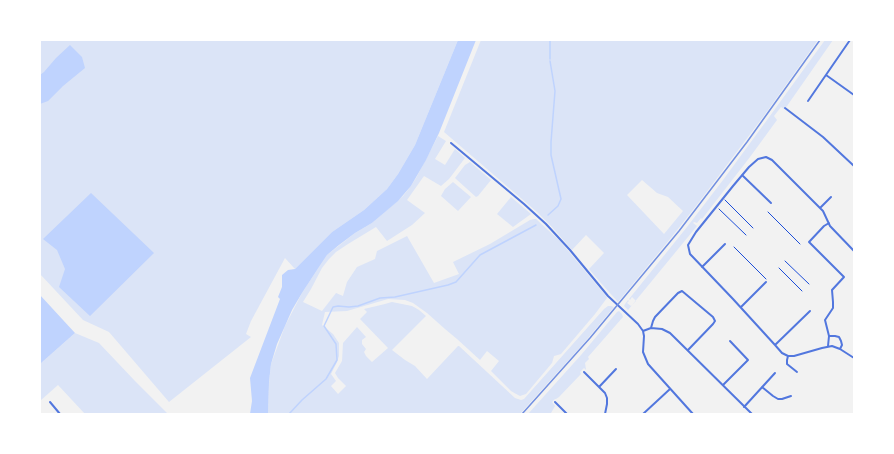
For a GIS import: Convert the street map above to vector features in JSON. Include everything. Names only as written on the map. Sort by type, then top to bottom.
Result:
[{"type":"street","points":[[808,102],[850,40]]},
{"type":"street","points":[[826,75],[854,95]]},
{"type":"street","points":[[785,108],[823,137],[854,166]]},
{"type":"street","points":[[451,143],[546,224],[570,250],[608,296],[638,324],[644,336],[644,356],[650,367],[693,414]]},
{"type":"street","points":[[854,251],[830,226],[826,215],[820,208],[772,160],[768,158],[758,159],[749,167],[696,232],[688,245],[690,254],[730,295],[782,353],[788,356],[794,356],[832,346],[854,358]]},
{"type":"street","points":[[742,175],[771,203]]},
{"type":"street","points":[[820,208],[831,197]]},
{"type":"street","points":[[828,347],[829,336],[825,320],[833,308],[832,290],[844,277],[809,242],[829,222]]},
{"type":"street","points":[[702,267],[725,244]]},
{"type":"street","points":[[740,307],[766,281]]},
{"type":"street","points":[[651,328],[655,317],[678,293],[682,291],[715,320],[688,350]]},
{"type":"street","points":[[775,345],[810,311]]},
{"type":"street","points":[[643,332],[651,328],[658,328],[667,331],[674,336],[752,414]]},
{"type":"street","points":[[829,336],[835,336],[840,339],[842,343],[840,349]]},
{"type":"street","points":[[723,385],[748,360],[730,341]]},
{"type":"street","points":[[788,356],[787,364],[797,372]]},
{"type":"street","points":[[599,386],[616,369]]},
{"type":"street","points":[[584,372],[605,393],[607,398],[605,414]]},
{"type":"street","points":[[744,407],[774,373]]},
{"type":"street","points":[[762,387],[778,399],[791,396]]},
{"type":"street","points":[[643,414],[670,389]]},
{"type":"street","points":[[50,402],[60,414]]},
{"type":"street","points":[[555,402],[567,414]]},
{"type":"path","points":[[723,199],[753,228]]},
{"type":"path","points":[[717,206],[746,235]]},
{"type":"path","points":[[768,212],[800,244]]},
{"type":"path","points":[[734,247],[766,281]]},
{"type":"path","points":[[785,261],[809,284]]},
{"type":"path","points":[[779,268],[802,291]]},
{"type":"shaded area","points":[[40,40],[458,40],[415,145],[398,174],[387,189],[364,210],[332,232],[295,269],[285,258],[251,321],[246,334],[251,337],[169,402],[109,332],[83,320],[40,274]]},
{"type":"shaded area","points":[[481,40],[818,40],[763,117],[696,206],[618,302],[589,269],[604,253],[586,235],[572,250],[537,212],[444,132]],"holes":[[[642,180],[657,193],[668,197],[683,211],[664,234],[627,195]]]},
{"type":"shaded area","points":[[825,40],[833,40],[787,106],[784,109],[781,107],[774,116],[777,120],[750,157],[702,219],[701,218],[697,223],[693,223],[697,226],[636,301],[632,297],[630,300],[629,299],[723,180]]},
{"type":"shaded area","points":[[438,136],[446,141],[435,159],[445,165],[455,149],[465,158],[449,179],[441,186],[424,176],[407,200],[425,213],[412,225],[387,241],[376,227],[336,252],[322,268],[303,302],[322,311],[336,293],[343,296],[347,282],[357,267],[375,259],[377,251],[407,236],[434,283],[459,274],[453,262],[490,244],[534,219],[536,219],[560,241],[607,298],[561,354],[554,356],[552,363],[526,394],[520,396],[511,391],[491,371],[499,361],[487,351],[480,360],[427,313],[413,303],[405,300],[388,299],[347,311],[325,312],[322,325],[333,334],[339,343],[339,356],[331,374],[336,381],[331,386],[338,394],[346,386],[335,373],[342,361],[343,343],[357,327],[366,337],[362,340],[362,344],[366,349],[364,352],[366,356],[372,362],[388,348],[360,319],[367,312],[364,309],[392,302],[412,306],[426,316],[392,350],[415,366],[427,379],[459,346],[515,398],[521,400],[524,399],[604,309],[608,306],[614,307],[584,343],[520,414],[268,414],[271,364],[285,326],[302,293],[327,255],[355,233],[372,223],[403,196],[416,178]]},
{"type":"shaded area","points":[[470,162],[491,180],[476,197],[455,178],[465,165]]},
{"type":"shaded area","points":[[453,182],[471,197],[458,211],[441,196],[445,189]]},
{"type":"shaded area","points":[[511,197],[531,214],[513,227],[497,214]]},
{"type":"shaded area","points":[[628,300],[629,301],[627,303],[631,306],[633,304],[628,310],[624,306]]},
{"type":"shaded area","points":[[619,311],[623,317],[588,357],[589,359],[585,363],[586,370],[584,368],[580,372],[581,374],[559,397],[552,402],[555,406],[551,413],[528,414],[617,312]]},
{"type":"shaded area","points":[[75,333],[99,343],[168,414],[85,414],[58,385],[40,401],[40,364]]},
{"type":"water","points":[[458,40],[476,40],[439,133],[426,160],[411,186],[398,201],[372,223],[355,233],[327,255],[292,310],[277,344],[271,364],[268,414],[250,414],[252,401],[250,378],[280,299],[278,297],[282,287],[282,275],[288,270],[295,269],[332,232],[364,210],[387,189],[398,174],[415,145]]},
{"type":"water","points":[[70,45],[82,57],[85,68],[63,86],[48,101],[40,104],[40,75]]},
{"type":"water","points":[[91,193],[154,253],[90,316],[59,287],[65,269],[57,250],[43,239]]},
{"type":"water","points":[[40,295],[75,333],[40,364]]},
{"type":"waterway","points":[[550,40],[550,59]]},
{"type":"waterway","points":[[548,215],[558,206],[561,199],[551,155],[555,91],[550,61]]},
{"type":"waterway","points":[[289,414],[302,400],[326,379],[337,360],[336,344],[324,326],[333,307],[358,306],[380,298],[395,297],[456,282],[480,255],[536,225]]},
{"type":"railway","points":[[522,414],[590,338],[679,231],[747,142],[820,40]]}]
